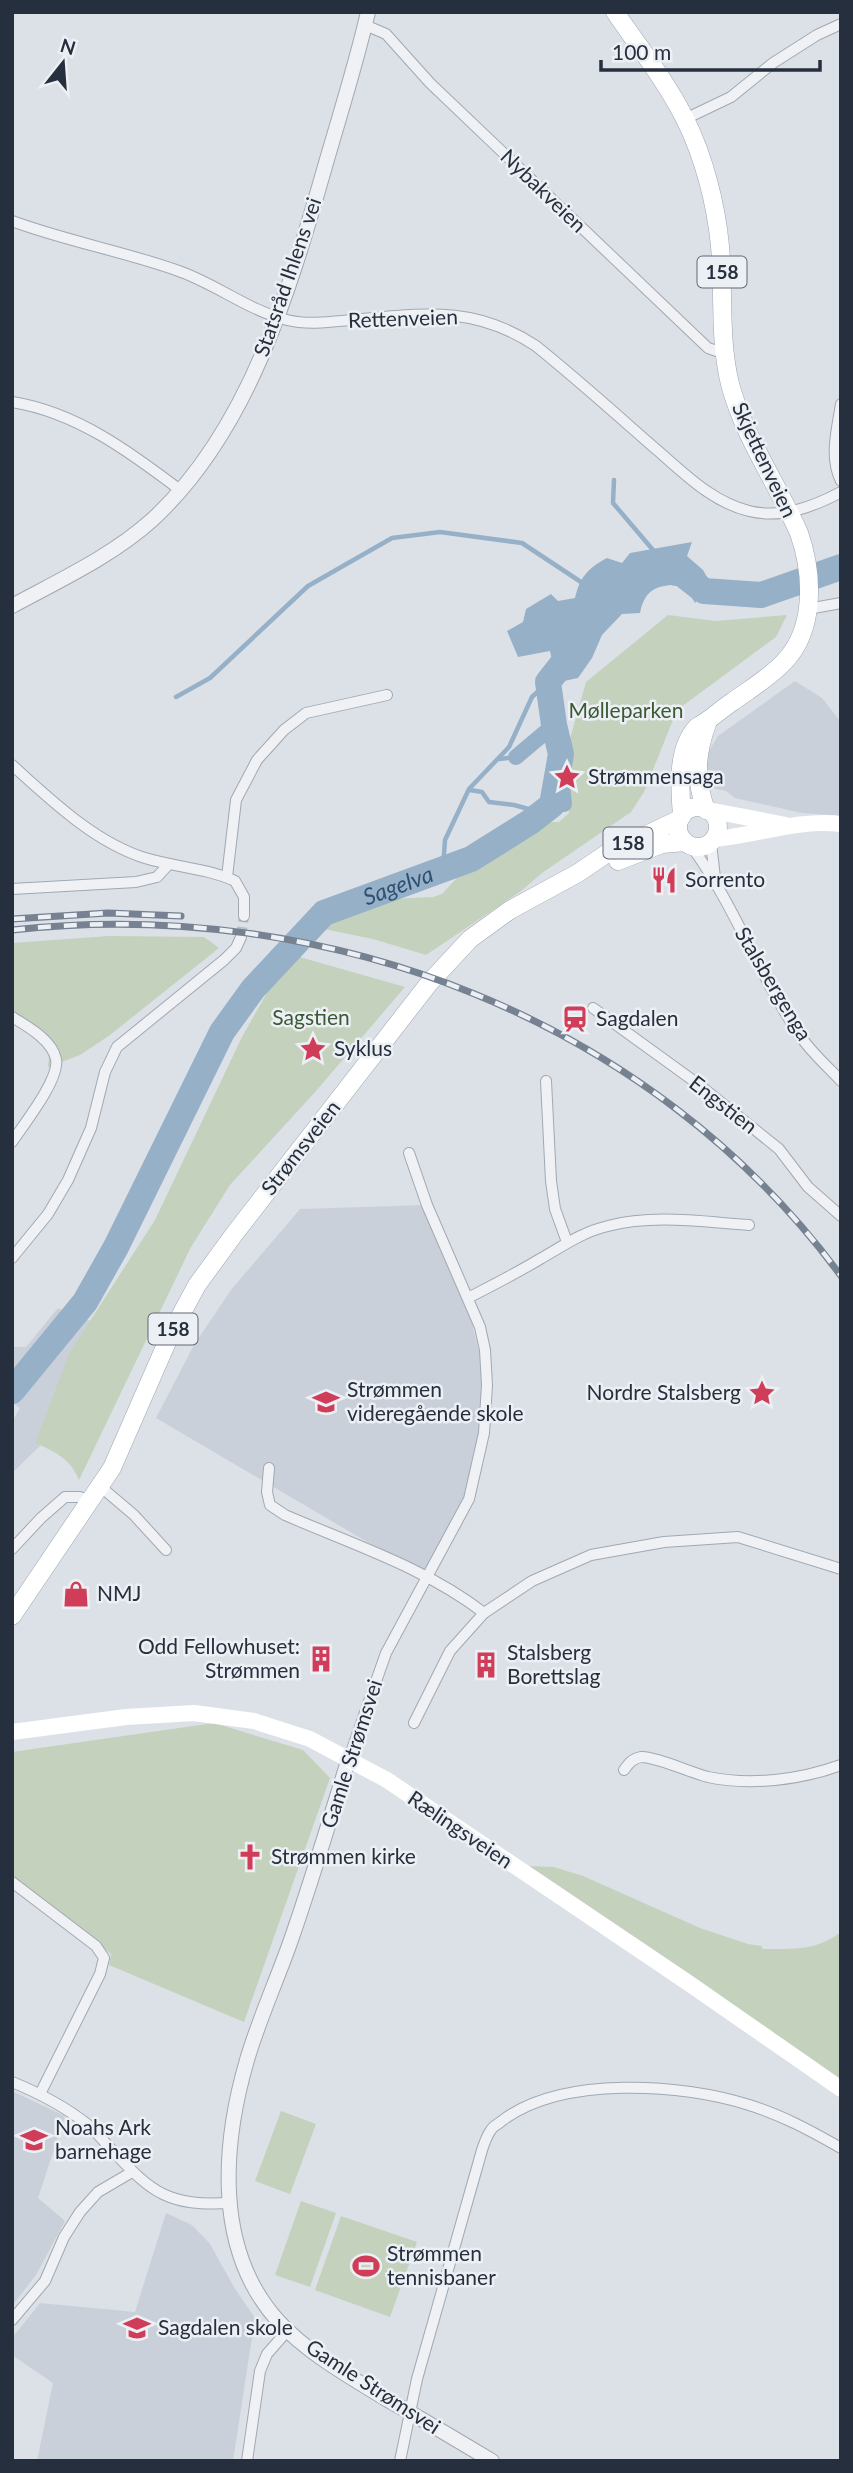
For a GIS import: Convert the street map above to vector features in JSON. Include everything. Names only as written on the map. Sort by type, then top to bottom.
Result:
[{"type":"main road","name":"Skjettenveien","points":[[615,12],[659,75],[685,119],[705,174],[718,228],[725,354],[731,386],[743,423],[802,541],[808,600],[803,632],[784,663],[690,735],[685,748],[681,781],[681,818]]},
{"type":"main road","points":[[708,721],[698,750],[696,766],[699,789],[707,810],[718,823],[713,841],[792,826],[841,824]]},
{"type":"main road","name":"158","points":[[707,810],[693,808],[681,818],[679,829],[688,844],[702,847],[713,841]]},
{"type":"main road","points":[[707,810],[792,826]]},
{"type":"main road","name":"Strømsveien","points":[[12,1616],[96,1494],[125,1440],[175,1325],[192,1293],[228,1242],[430,982],[470,939],[510,910],[578,873],[606,854],[681,818]]},
{"type":"main road","name":"Strømsveien","points":[[578,873],[611,864],[662,844],[688,844]]},
{"type":"main road","name":"Rælingsveien","points":[[12,1724],[20,1730],[152,1714],[215,1715],[276,1727],[310,1739],[387,1780],[841,2089]]},
{"type":"street","name":"Statsråd Ihlens vei","points":[[12,606],[123,543],[153,519],[198,467],[234,410],[278,317],[308,227],[367,18]]},
{"type":"street","name":"Nybakveien","points":[[367,18],[386,34],[430,83],[708,348],[725,354]]},
{"type":"street","points":[[685,119],[731,97],[773,63],[817,35],[841,24]]},
{"type":"street","name":"Rettenveien","points":[[12,221],[47,234],[178,271],[239,302],[278,317],[313,323],[450,314],[472,317],[519,335],[547,355],[714,496],[729,505],[765,514],[811,507],[841,492]]},
{"type":"street","points":[[12,402],[59,416],[104,436],[180,490]]},
{"type":"street","points":[[841,404],[834,453],[836,472],[841,481]]},
{"type":"street","points":[[808,600],[841,603]]},
{"type":"street","points":[[227,877],[236,800],[257,760],[284,730],[306,713],[387,695]]},
{"type":"street","points":[[12,765],[70,814],[101,837],[128,852],[235,881],[244,897],[244,916]]},
{"type":"street","points":[[713,841],[715,881]]},
{"type":"street","points":[[688,844],[715,881]]},
{"type":"street","points":[[12,888],[136,882],[157,877],[169,864]]},
{"type":"street","name":"Stalsbergenga","points":[[715,881],[801,1038],[841,1081]]},
{"type":"street","points":[[12,1258],[48,1214],[77,1161],[91,1128],[108,1063],[117,1047],[224,960],[236,948],[241,937]]},
{"type":"street","name":"Engstien","points":[[593,1008],[698,1084],[779,1149],[808,1187],[841,1216]]},
{"type":"street","points":[[12,1017],[44,1040],[53,1052],[56,1065],[52,1079],[12,1142]]},
{"type":"street","points":[[546,1081],[551,1181],[555,1209],[567,1242]]},
{"type":"street","name":"Gamle Strømsvei","points":[[410,1153],[427,1205],[480,1327],[485,1350],[487,1385],[484,1433],[469,1499],[386,1653],[349,1758],[308,1890],[244,2068],[232,2134],[229,2203],[233,2235],[245,2269],[264,2303],[288,2330],[329,2363],[492,2461]]},
{"type":"street","points":[[468,1298],[567,1242],[610,1225],[670,1220],[749,1225]]},
{"type":"street","points":[[269,1468],[267,1492],[270,1505],[285,1515],[427,1577],[484,1613]]},
{"type":"street","points":[[12,1549],[65,1497],[96,1494],[134,1515],[166,1550]]},
{"type":"street","points":[[414,1723],[450,1651],[484,1613],[532,1581],[591,1555],[664,1542],[738,1537],[841,1569]]},
{"type":"street","points":[[624,1770],[632,1760],[643,1757],[710,1777],[755,1781],[821,1773],[841,1766]]},
{"type":"street","points":[[12,1882],[96,1946],[104,1958],[100,1974],[40,2094]]},
{"type":"street","points":[[12,2082],[40,2094],[89,2125],[132,2172],[151,2188],[176,2200],[199,2204],[229,2203]]},
{"type":"street","points":[[400,2461],[409,2412],[482,2150],[490,2130],[514,2112],[544,2100],[571,2094],[629,2087],[686,2090],[747,2104],[800,2124],[841,2148]]},
{"type":"street","points":[[12,2320],[45,2281],[64,2237],[80,2212],[98,2192],[132,2172]]},
{"type":"street","points":[[247,2461],[260,2371],[267,2354],[288,2330]]},
{"type":"shaded area","points":[[795,681],[822,698],[841,722],[841,816],[802,813],[735,798],[726,791],[707,787],[704,774],[707,754],[718,736]]},
{"type":"shaded area","name":"Strømmen videregående skole","points":[[427,1205],[470,1315],[487,1385],[469,1499],[427,1577],[156,1418],[194,1345],[231,1290],[300,1209]]},
{"type":"shaded area","points":[[58,1308],[132,1337],[43,1443],[12,1473],[12,1422],[20,1408],[12,1402],[12,1347],[26,1347]]},
{"type":"shaded area","points":[[12,2091],[65,2116],[38,2198],[65,2221],[36,2275],[12,2306]]},
{"type":"shaded area","name":"Sagdalen skole","points":[[166,2213],[192,2225],[210,2244],[255,2318],[233,2461],[37,2461],[53,2383],[12,2355],[12,2338],[40,2303],[135,2312]]},
{"type":"green space","name":"Mølleparken","points":[[668,615],[716,621],[787,615],[776,637],[677,710],[644,792],[631,812],[426,955],[373,939],[314,927],[391,899],[433,897],[442,894],[457,878],[476,869],[482,860],[519,839],[524,832],[549,822],[559,822],[569,813],[568,806],[565,805],[563,764],[586,682]]},
{"type":"green space","points":[[109,936],[204,937],[219,948],[110,1035],[80,1055],[48,1067],[50,1047],[12,1017],[12,943]]},
{"type":"green space","name":"Sagstien","points":[[289,954],[405,987],[316,1091],[230,1185],[191,1247],[79,1480],[67,1461],[35,1443],[70,1352],[155,1220],[242,1037]]},
{"type":"green space","points":[[214,1723],[303,1750],[330,1778],[244,2022],[109,1965],[111,1954],[12,1876],[12,1752]]},
{"type":"green space","points":[[527,1866],[554,1867],[583,1876],[700,1928],[761,1946],[763,1949],[813,1946],[841,1932],[841,2088]]},
{"type":"green space","points":[[281,2111],[316,2124],[290,2194],[255,2181]]},
{"type":"green space","points":[[301,2201],[336,2213],[310,2287],[275,2275]]},
{"type":"green space","name":"Strømmen tennisbaner","points":[[341,2216],[417,2242],[390,2317],[315,2290]]},
{"type":"water","points":[[692,542],[687,556],[703,570],[711,584],[695,603],[684,583],[667,585],[650,592],[640,613],[622,614],[602,635],[592,658],[578,678],[559,682],[542,672],[552,660],[550,651],[518,657],[507,631],[523,622],[526,609],[551,594],[558,601],[575,598],[579,584],[586,574],[607,558],[622,563],[630,553]]},
{"type":"waterway","points":[[614,480],[613,503],[653,550],[654,556]]},
{"type":"waterway","points":[[176,697],[210,678],[308,586],[392,538],[440,532],[522,543],[584,584]]},
{"type":"waterway","name":"Sagelva","points":[[676,573],[681,573],[704,591],[761,595],[841,567]]},
{"type":"waterway","name":"Sagelva","points":[[12,1391],[85,1302],[116,1247],[222,1032],[253,989],[324,913],[471,859],[552,805],[561,754],[548,682],[574,649]]},
{"type":"waterway","points":[[443,868],[445,840],[469,789],[509,747],[532,697],[548,682]]},
{"type":"waterway","points":[[516,757],[554,725]]},
{"type":"waterway","points":[[499,759],[516,757]]},
{"type":"waterway","points":[[562,786],[564,804]]},
{"type":"waterway","points":[[470,790],[482,792],[489,802],[543,813]]},
{"type":"tunnel","points":[[241,937],[244,916]]},
{"type":"railway","points":[[12,919],[108,913],[181,916]]},
{"type":"railway","points":[[12,930],[130,924],[247,933],[362,956],[473,994],[578,1044],[676,1109],[764,1186],[841,1276]]},
{"type":"place","name":"Strømmensaga","points":[[567,777]]},
{"type":"place","name":"Sorrento","points":[[664,880]]},
{"type":"place","name":"Sagdalen","points":[[575,1019]]},
{"type":"place","name":"Syklus","points":[[313,1049]]},
{"type":"place","name":"Nordre Stalsberg","points":[[762,1393]]},
{"type":"place","name":"Strømmen videregående skole","points":[[326,1402]]},
{"type":"place","name":"NMJ","points":[[76,1594]]},
{"type":"place","name":"Odd Fellowhuset: Strømmen","points":[[321,1659]]},
{"type":"place","name":"Stalsberg Borettslag","points":[[486,1665]]},
{"type":"place","name":"Strømmen kirke","points":[[250,1857]]},
{"type":"place","name":"Noahs Ark barnehage","points":[[34,2140]]},
{"type":"place","name":"Strømmen tennisbaner","points":[[366,2266]]},
{"type":"place","name":"Sagdalen skole","points":[[137,2328]]}]
